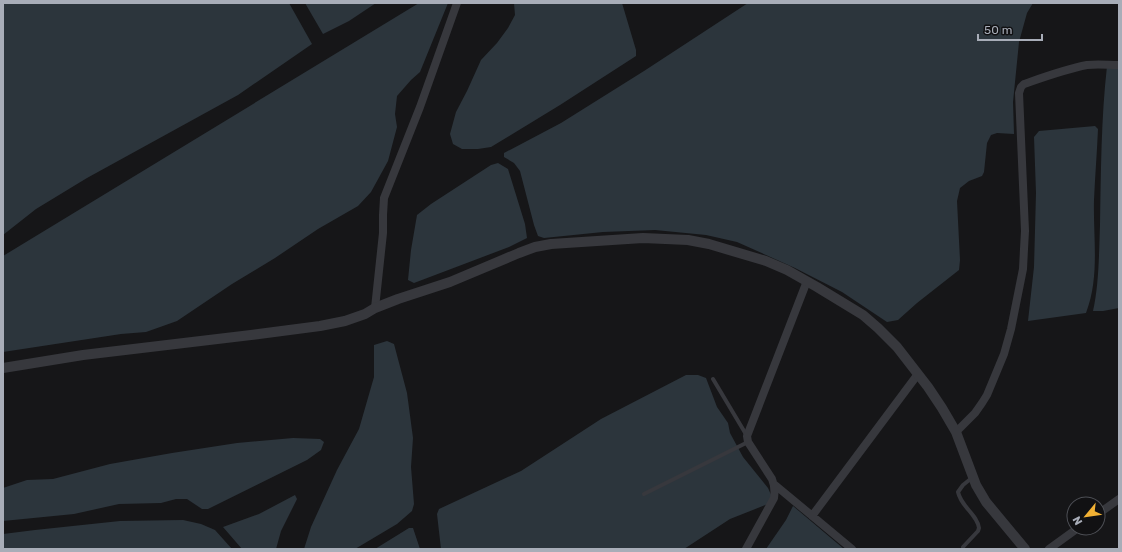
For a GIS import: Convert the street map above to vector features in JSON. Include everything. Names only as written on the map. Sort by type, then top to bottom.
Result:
[{"type":"street","points":[[375,308],[383,233],[384,198],[420,107],[457,3]]},
{"type":"street","points":[[956,432],[975,413],[987,395],[1004,354],[1011,329],[1022,269],[1025,232],[1019,93],[1020,86],[1060,72],[1087,65],[1119,65]]},
{"type":"street","points":[[3,368],[83,355],[320,326],[365,314],[375,308],[450,282],[519,253],[535,247],[551,244],[643,238],[688,240],[709,244],[766,261],[807,281],[863,315],[897,347],[928,387],[956,432],[976,485],[986,502],[1026,549]]},
{"type":"street","points":[[807,281],[748,439],[775,486],[852,549]]},
{"type":"street","points":[[812,516],[918,374]]},
{"type":"street","points":[[746,549],[774,498],[775,486]]},
{"type":"street","points":[[1106,508],[1119,499]]},
{"type":"street","points":[[1049,549],[1067,536]]},
{"type":"lane","points":[[644,494],[748,439],[713,379]]},
{"type":"lane","points":[[963,547],[979,528],[977,521],[961,501],[958,492],[963,485],[973,477]]},
{"type":"shaded area","points":[[3,3],[289,3],[312,44],[238,95],[87,178],[36,209],[3,235]]},
{"type":"shaded area","points":[[305,3],[376,3],[349,21],[323,34]]},
{"type":"shaded area","points":[[419,3],[448,3],[420,72],[397,96],[395,114],[397,127],[388,161],[371,192],[358,206],[318,229],[177,321],[146,332],[121,334],[3,352],[3,256]]},
{"type":"shaded area","points":[[514,3],[622,3],[636,50],[636,56],[491,147],[462,149],[453,144],[450,134],[456,112],[481,60],[497,43],[515,15]]},
{"type":"shaded area","points":[[748,3],[1033,3],[1027,13],[1019,42],[1013,102],[1014,134],[997,133],[991,135],[987,143],[984,172],[982,176],[969,181],[960,188],[957,201],[960,260],[959,270],[898,320],[887,322],[842,292],[795,268],[737,242],[706,235],[655,230],[603,232],[544,238],[538,236],[520,171],[514,163],[504,157],[504,153],[561,123]]},
{"type":"shaded area","points":[[1119,64],[1119,308],[1093,311],[1098,268],[1102,126],[1107,66]]},
{"type":"shaded area","points":[[1095,126],[1098,129],[1094,200],[1095,257],[1093,285],[1086,313],[1028,321],[1034,267],[1036,193],[1034,137],[1039,131]]},
{"type":"shaded area","points":[[498,163],[508,169],[525,224],[527,238],[509,247],[414,283],[408,280],[417,215],[431,204],[491,165]]},
{"type":"shaded area","points":[[387,341],[394,344],[407,393],[413,438],[411,467],[414,504],[412,511],[397,524],[355,549],[304,549],[311,527],[337,470],[359,429],[374,377],[374,345]]},
{"type":"shaded area","points":[[686,375],[698,375],[706,378],[717,407],[728,423],[730,433],[743,457],[768,488],[772,497],[768,504],[730,519],[684,549],[441,549],[437,514],[439,509],[521,471],[601,419]]},
{"type":"shaded area","points":[[293,438],[320,439],[324,442],[321,450],[307,460],[208,509],[202,509],[187,499],[176,499],[161,503],[119,504],[74,514],[3,521],[3,488],[27,480],[53,479],[110,464],[172,453],[237,443]]},
{"type":"shaded area","points":[[295,495],[297,499],[281,531],[276,549],[242,549],[223,527],[259,514]]},
{"type":"shaded area","points":[[793,506],[844,549],[766,549],[786,520]]},
{"type":"shaded area","points":[[183,520],[201,524],[215,530],[232,549],[3,549],[3,534],[120,521]]},
{"type":"shaded area","points":[[409,528],[413,528],[420,549],[375,549]]}]
